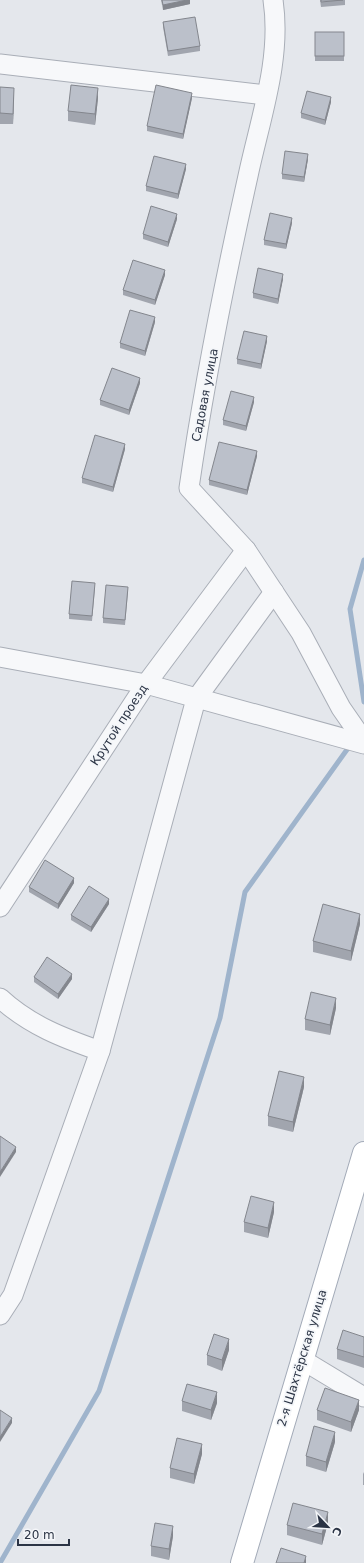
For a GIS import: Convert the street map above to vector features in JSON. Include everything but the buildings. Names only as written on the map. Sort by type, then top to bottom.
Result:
[{"type":"main road","name":"2-я Шахтёрская улица","points":[[242,1563],[301,1359],[364,1153]]},
{"type":"street","name":"Садовая улица","points":[[273,0],[276,18],[273,60],[246,184],[198,428],[189,488],[246,550],[301,633],[341,708],[364,741]]},
{"type":"street","points":[[0,64],[266,95]]},
{"type":"street","name":"Крутой проезд","points":[[0,907],[146,684],[246,550]]},
{"type":"street","points":[[0,1315],[13,1295],[100,1051],[196,699],[274,592]]},
{"type":"street","points":[[0,657],[146,684],[364,744]]},
{"type":"street","points":[[0,998],[36,1026],[100,1051]]},
{"type":"street","points":[[301,1359],[364,1397]]},
{"type":"waterway","points":[[364,560],[350,609],[364,702]]},
{"type":"waterway","points":[[0,1563],[99,1391],[220,1018],[245,892],[351,744]]}]
